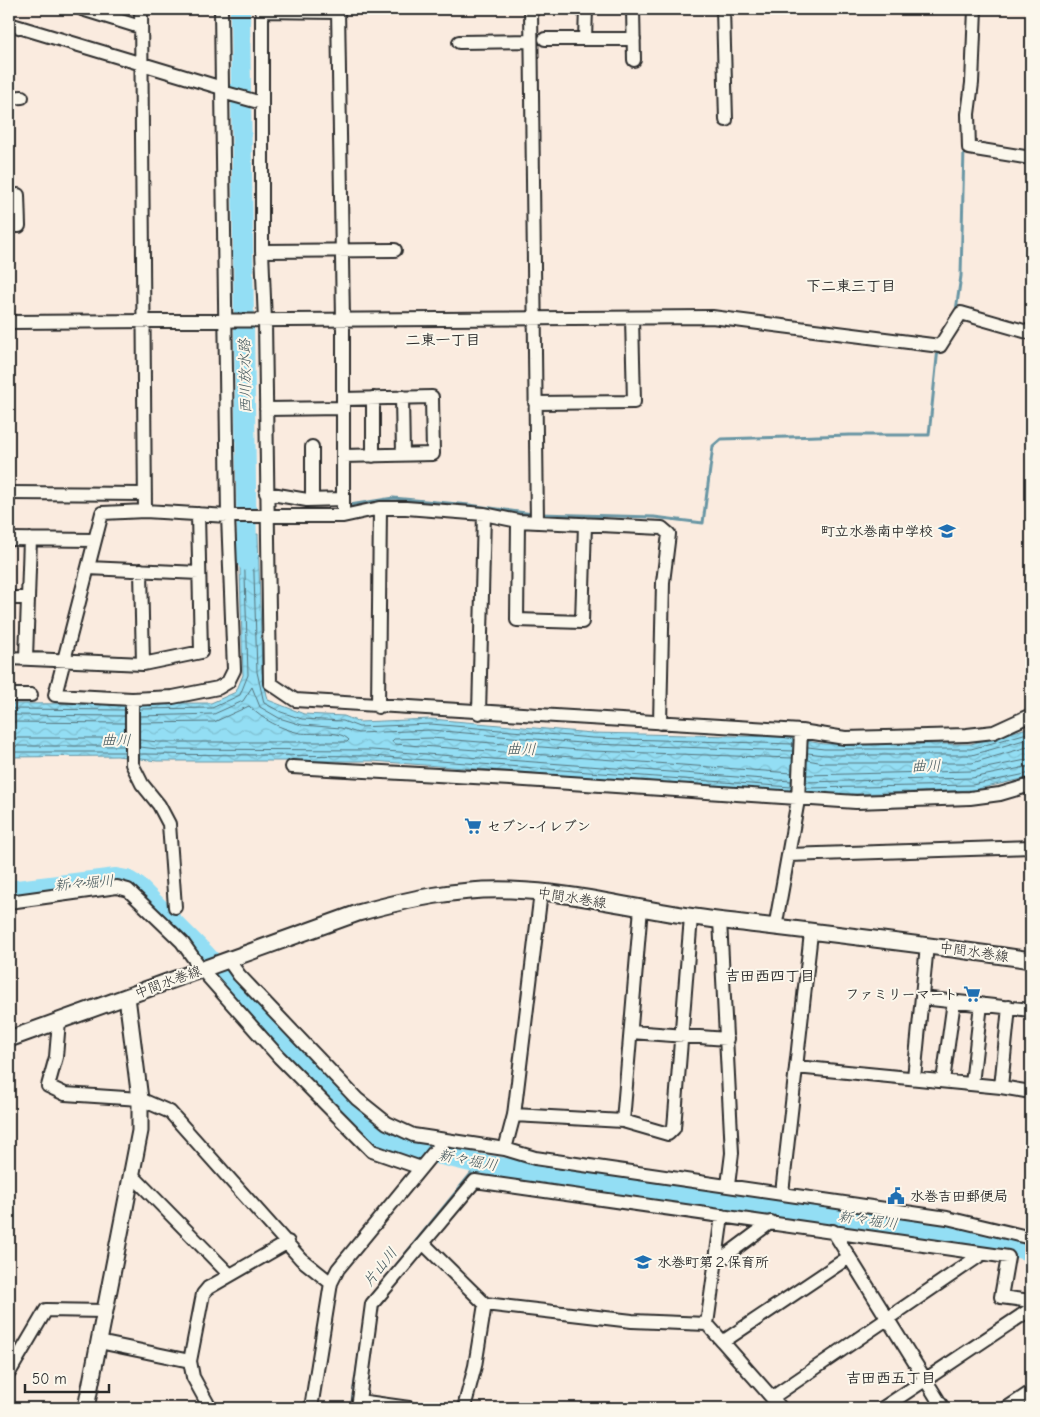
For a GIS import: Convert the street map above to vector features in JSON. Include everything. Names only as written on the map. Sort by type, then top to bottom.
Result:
[{"type":"main road","name":"中間水巻線","points":[[9,1039],[358,913],[413,898],[465,891],[510,890],[540,892],[811,933],[927,945],[1031,960]]},
{"type":"main road","name":"中間水巻線","points":[[86,1408],[140,1131],[140,1099],[127,997]]},
{"type":"street","points":[[82,9],[140,27]]},
{"type":"street","points":[[141,9],[145,511]]},
{"type":"street","points":[[221,9],[229,320],[231,516],[234,670],[228,682],[218,688],[173,696],[132,700],[55,695],[62,661],[102,513],[145,511],[231,516],[343,516],[380,508],[406,508],[484,514],[518,521],[662,528],[669,534],[663,582],[660,723]]},
{"type":"street","points":[[531,9],[537,522]]},
{"type":"street","points":[[585,38],[586,9]]},
{"type":"street","points":[[633,9],[634,60]]},
{"type":"street","points":[[723,9],[726,120]]},
{"type":"street","points":[[975,9],[972,83],[968,114],[969,148],[1031,158]]},
{"type":"street","points":[[343,516],[343,320],[338,10],[262,10],[262,321],[266,409],[266,493],[262,516],[270,683],[295,700],[378,707],[660,723],[846,738],[941,737],[994,732],[1031,715]]},
{"type":"street","points":[[9,24],[262,103]]},
{"type":"street","points":[[545,39],[634,38]]},
{"type":"street","points":[[459,42],[531,41]]},
{"type":"street","points":[[9,226],[19,226],[18,195]]},
{"type":"street","points":[[262,251],[395,250]]},
{"type":"street","points":[[9,322],[712,317],[940,346],[961,313],[1031,333]]},
{"type":"street","points":[[535,403],[634,402],[632,318]]},
{"type":"street","points":[[402,397],[403,455]]},
{"type":"street","points":[[266,409],[343,403],[373,398],[432,397],[433,454],[342,456]]},
{"type":"street","points":[[373,398],[373,456]]},
{"type":"street","points":[[312,446],[312,500]]},
{"type":"street","points":[[9,493],[145,494]]},
{"type":"street","points":[[266,493],[312,500],[343,499]]},
{"type":"street","points":[[378,707],[380,508]]},
{"type":"street","points":[[9,658],[144,664],[201,652],[198,514]]},
{"type":"street","points":[[479,713],[484,514]]},
{"type":"street","points":[[518,521],[517,620],[582,622],[586,524]]},
{"type":"street","points":[[9,539],[94,540]]},
{"type":"street","points":[[26,658],[30,540]]},
{"type":"street","points":[[88,568],[199,573]]},
{"type":"street","points":[[141,570],[144,664]]},
{"type":"street","points":[[9,598],[28,598]]},
{"type":"street","points":[[9,695],[31,695]]},
{"type":"street","points":[[132,700],[132,764],[142,784],[159,806],[169,824],[175,907]]},
{"type":"street","points":[[776,928],[798,796],[801,735]]},
{"type":"street","points":[[292,767],[798,796],[856,802],[970,798],[1000,794],[1031,785]]},
{"type":"street","points":[[788,855],[1031,847]]},
{"type":"street","points":[[9,902],[117,887],[128,890],[182,942],[202,970],[279,1057],[372,1151],[421,1168]]},
{"type":"street","points":[[505,1149],[514,1115],[540,892]]},
{"type":"street","points":[[623,1121],[641,908]]},
{"type":"street","points":[[514,1115],[623,1121],[668,1134],[674,1128],[691,916]]},
{"type":"street","points":[[720,920],[732,1154],[728,1186]]},
{"type":"street","points":[[782,1193],[811,933]]},
{"type":"street","points":[[914,1078],[927,945]]},
{"type":"street","points":[[229,961],[239,975],[358,1099],[387,1123],[412,1135],[505,1149],[535,1158],[947,1218],[1031,1238]]},
{"type":"street","points":[[922,998],[1031,1010]]},
{"type":"street","points":[[943,1081],[954,1001]]},
{"type":"street","points":[[972,1084],[981,1004]]},
{"type":"street","points":[[1001,1087],[1009,1007]]},
{"type":"street","points":[[59,1021],[56,1057],[48,1086],[65,1094],[140,1099],[170,1112],[288,1242],[301,1259],[331,1283]]},
{"type":"street","points":[[631,1032],[727,1039]]},
{"type":"street","points":[[796,1067],[1001,1087],[1031,1092]]},
{"type":"street","points":[[311,1408],[331,1283],[338,1269],[443,1141]]},
{"type":"street","points":[[132,1175],[230,1276]]},
{"type":"street","points":[[408,1408],[358,1405],[372,1304],[475,1181],[1008,1257],[1001,1297],[1031,1301]]},
{"type":"street","points":[[708,1324],[722,1216]]},
{"type":"street","points":[[716,1263],[771,1222]]},
{"type":"street","points":[[833,1231],[943,1408]]},
{"type":"street","points":[[210,1408],[193,1377],[190,1360],[203,1294],[208,1288],[288,1242]]},
{"type":"street","points":[[423,1243],[485,1304],[632,1322],[708,1324],[781,1408]]},
{"type":"street","points":[[773,1397],[982,1254]]},
{"type":"street","points":[[724,1341],[849,1257]]},
{"type":"street","points":[[464,1408],[475,1366],[485,1304]]},
{"type":"street","points":[[883,1408],[1031,1309]]},
{"type":"street","points":[[9,1373],[46,1310],[105,1311]]},
{"type":"street","points":[[99,1342],[190,1360]]},
{"type":"street","points":[[1007,1408],[1031,1392]]},
{"type":"water","name":"曲川","points":[[258,534],[262,672],[268,700],[304,714],[344,716],[359,722],[431,719],[592,733],[782,737],[824,744],[971,744],[1031,727],[1031,777],[973,790],[822,795],[372,761],[157,761],[117,756],[9,757],[9,704],[211,703],[236,692],[243,675],[239,535]]},
{"type":"waterway","name":"西川放水路","points":[[240,9],[247,561]]},
{"type":"waterway","points":[[956,311],[961,276],[964,148]]},
{"type":"waterway","points":[[539,514],[654,517],[703,523],[713,446],[721,439],[850,435],[929,435],[938,348]]},
{"type":"waterway","points":[[350,505],[393,498],[469,505],[533,514]]},
{"type":"waterway","name":"新々堀川","points":[[9,891],[116,878],[127,880],[137,886],[204,953],[349,1111],[385,1139],[404,1146],[479,1164],[952,1233],[1031,1251]]},
{"type":"waterway","name":"片山川","points":[[384,1280],[479,1164]]},
{"type":"waterway","name":"片山川","points":[[351,1408],[362,1335]]},
{"type":"place","name":"町立水巻南中学校","points":[[947,531]]},
{"type":"place","name":"セブン-イレブン","points":[[473,826]]},
{"type":"place","name":"ファミリーマート","points":[[972,994]]},
{"type":"place","name":"水巻吉田郵便局","points":[[896,1196]]},
{"type":"place","name":"水巻町第２保育所","points":[[643,1262]]},
{"type":"district","name":"下二東三丁目","points":[[851,286]]},
{"type":"district","name":"二東一丁目","points":[[443,340]]},
{"type":"district","name":"吉田西四丁目","points":[[770,976]]},
{"type":"district","name":"吉田西五丁目","points":[[891,1378]]}]
